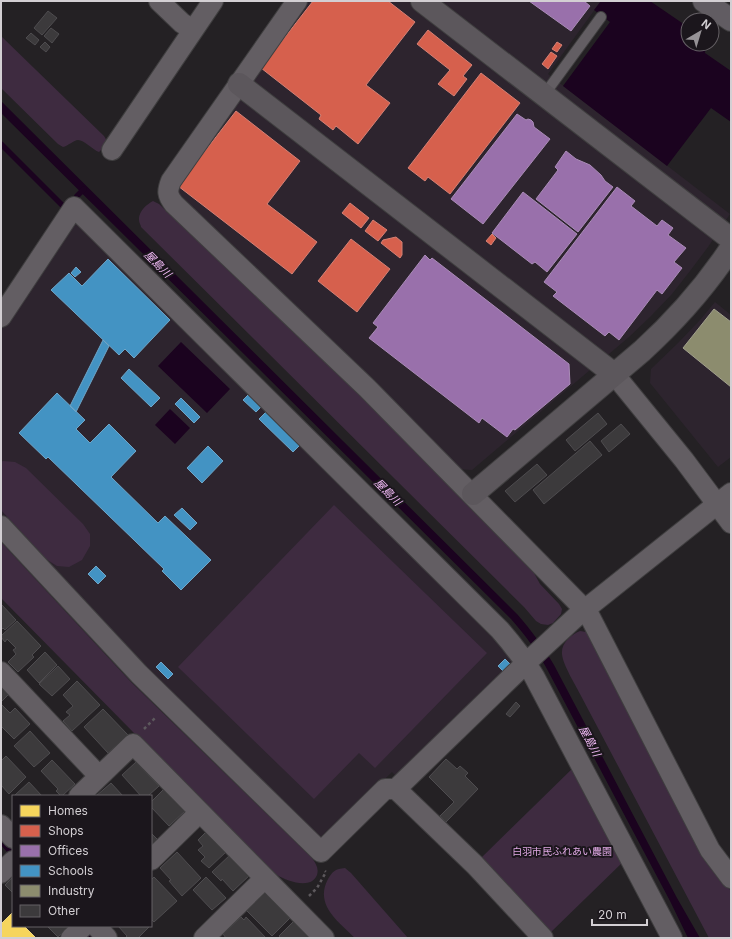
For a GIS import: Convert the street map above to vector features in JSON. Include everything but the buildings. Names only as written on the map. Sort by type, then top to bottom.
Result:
[{"type":"highway","points":[[704,1],[731,20]]},
{"type":"street","points":[[160,1],[182,23],[193,30]]},
{"type":"street","points":[[112,150],[213,1]]},
{"type":"street","points":[[297,1],[172,181],[168,189],[169,197],[174,204],[343,364],[473,494],[588,613],[710,850],[731,878]]},
{"type":"street","points":[[422,1],[731,239]]},
{"type":"street","points":[[239,84],[614,374],[684,460],[724,498],[731,523]]},
{"type":"street","points":[[1,317],[74,207],[529,660],[534,676],[672,938]]},
{"type":"street","points":[[473,494],[659,335],[686,307],[706,283],[731,248]]},
{"type":"street","points":[[396,789],[529,660],[578,615],[724,498]]},
{"type":"street","points":[[1,526],[139,674],[321,852],[385,789],[396,789],[475,865],[544,938]]},
{"type":"street","points":[[1,672],[99,776]]},
{"type":"street","points":[[80,795],[133,744],[324,938]]},
{"type":"street","points":[[152,859],[200,812]]},
{"type":"street","points":[[1,825],[12,837]]},
{"type":"street","points":[[1,873],[12,862]]},
{"type":"street","points":[[204,938],[265,878]]},
{"type":"street","points":[[71,938],[83,927]]},
{"type":"street","points":[[97,927],[107,938]]},
{"type":"lane","points":[[544,95],[601,17]]},
{"type":"path","points":[[143,730],[169,704]]},
{"type":"path","points":[[296,909],[316,888],[326,872],[321,852]]},
{"type":"shaded area","points":[[305,1],[601,1],[548,74],[730,214],[690,271],[672,294],[651,316],[629,337],[472,470],[457,469],[179,200],[177,184]]},
{"type":"shaded area","points":[[76,216],[519,662],[399,779],[392,772],[321,842],[143,669],[1,516],[1,329]]},
{"type":"shaded area","points":[[715,302],[731,315],[731,457],[718,467],[650,383],[651,369],[700,320]]},
{"type":"green space","points":[[1,36],[104,136],[107,141],[99,152],[80,140],[76,140],[63,147],[58,144],[1,88]]},
{"type":"green space","points":[[153,201],[159,204],[341,376],[528,565],[540,584],[562,609],[561,614],[553,623],[548,625],[541,624],[536,621],[524,607],[141,227],[139,217],[141,211]]},
{"type":"green space","points":[[1,462],[15,462],[26,468],[83,524],[90,534],[90,546],[82,560],[69,567],[57,566],[46,559],[1,510]]},
{"type":"green space","points":[[334,505],[487,653],[375,768],[359,753],[314,799],[178,667]]},
{"type":"green space","points":[[1,542],[131,682],[312,858],[318,870],[314,880],[304,883],[292,882],[266,867],[1,598]]},
{"type":"green space","points":[[580,631],[586,632],[591,637],[723,881],[731,891],[731,938],[709,938],[570,674],[563,658],[562,650],[567,640]]},
{"type":"green space","name":"白羽市民ふれあい農園","points":[[575,766],[625,860],[551,932],[481,858]]},
{"type":"green space","points":[[345,868],[408,938],[355,938],[336,919],[326,905],[324,888],[333,872]]},
{"type":"water","points":[[601,1],[650,1],[680,22],[680,52],[705,52],[731,71],[731,122],[711,108],[667,166],[563,86],[610,22],[594,10]]},
{"type":"water","name":"屋島川","points":[[1,101],[517,614],[532,632],[554,665],[677,898],[700,938],[688,938],[670,901],[547,669],[535,649],[511,619],[1,113]]},
{"type":"water","points":[[181,342],[230,389],[207,413],[158,366]]},
{"type":"water","points":[[170,409],[190,428],[175,444],[155,425]]},
{"type":"waterway","points":[[1,144],[65,208]]},
{"type":"waterway","points":[[77,196],[84,189]]},
{"type":"waterway","points":[[1,841],[9,850]]},
{"type":"waterway","points":[[89,934],[92,938]]}]
